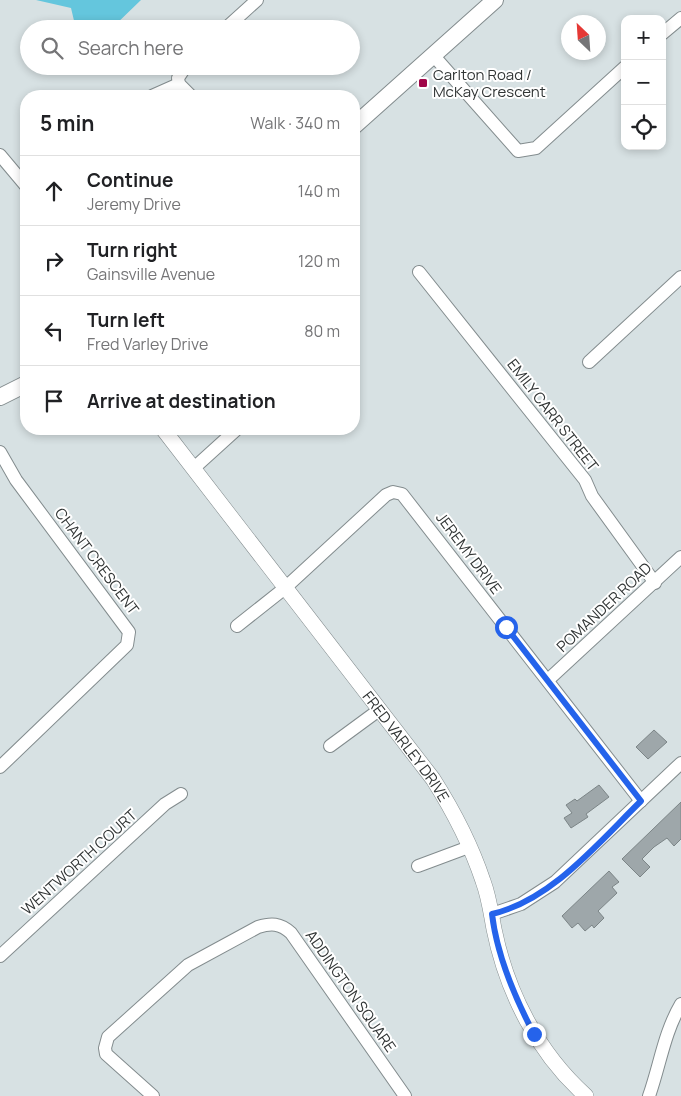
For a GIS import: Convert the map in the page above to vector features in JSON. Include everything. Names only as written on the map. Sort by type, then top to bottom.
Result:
[{"type":"main road","points":[[360,121],[495,0]]},
{"type":"main road","points":[[0,397],[20,387]]},
{"type":"street","points":[[235,20],[257,0]]},
{"type":"street","points":[[666,31],[681,18]]},
{"type":"street","points":[[434,55],[518,151],[531,150],[541,144],[621,71]]},
{"type":"street","points":[[179,84],[180,75]]},
{"type":"street","points":[[166,90],[179,84]]},
{"type":"street","points":[[179,84],[185,90]]},
{"type":"street","points":[[0,155],[20,179]]},
{"type":"street","name":"EMILY CARR STREET","points":[[419,272],[585,480],[592,496],[655,583]]},
{"type":"street","points":[[589,362],[681,277]]},
{"type":"street","name":"FRED VARLEY DRIVE","points":[[168,435],[433,780],[458,820],[484,882],[494,929],[507,972],[534,1034],[546,1054],[586,1096]]},
{"type":"street","points":[[194,468],[230,435]]},
{"type":"street","name":"CHANT CRESCENT","points":[[0,452],[16,480],[129,632],[126,645],[0,767]]},
{"type":"street","name":"JEREMY DRIVE","points":[[285,588],[382,498],[393,492],[398,493],[409,501],[641,801]]},
{"type":"street","name":"POMANDER ROAD","points":[[548,680],[681,557]]},
{"type":"street","points":[[237,626],[285,588]]},
{"type":"street","points":[[330,746],[379,710]]},
{"type":"street","points":[[492,914],[522,904],[555,882],[681,763]]},
{"type":"street","name":"WENTWORTH COURT","points":[[0,956],[165,804],[181,794]]},
{"type":"street","points":[[418,866],[470,847]]},
{"type":"street","name":"ADDINGTON SQUARE","points":[[153,1096],[106,1054],[105,1048],[108,1037],[188,965],[258,927],[268,924],[284,927],[290,933],[405,1096]]},
{"type":"street","points":[[649,1096],[658,1059],[672,1019],[681,1004]]},
{"type":"shaded area","points":[[36,0],[141,0],[120,20],[74,20],[71,8]]},
{"type":"building","points":[[654,730],[667,742],[648,759],[636,747]]},
{"type":"building","points":[[599,785],[609,797],[586,814],[588,817],[571,828],[564,818],[572,813],[566,805],[575,799],[577,801]]},
{"type":"building","points":[[681,802],[681,839],[674,846],[667,838],[654,847],[642,859],[650,867],[640,877],[622,859]]},
{"type":"building","points":[[609,871],[619,882],[612,887],[617,893],[598,911],[604,918],[594,928],[592,925],[585,931],[578,923],[572,928],[562,916]]},
{"type":"place","name":"Carlton Road / McKay Crescent","points":[[423,83]]},
{"type":"route","points":[[506,627],[641,801],[555,882],[522,904],[492,914],[494,929],[514,994],[534,1034]]}]
